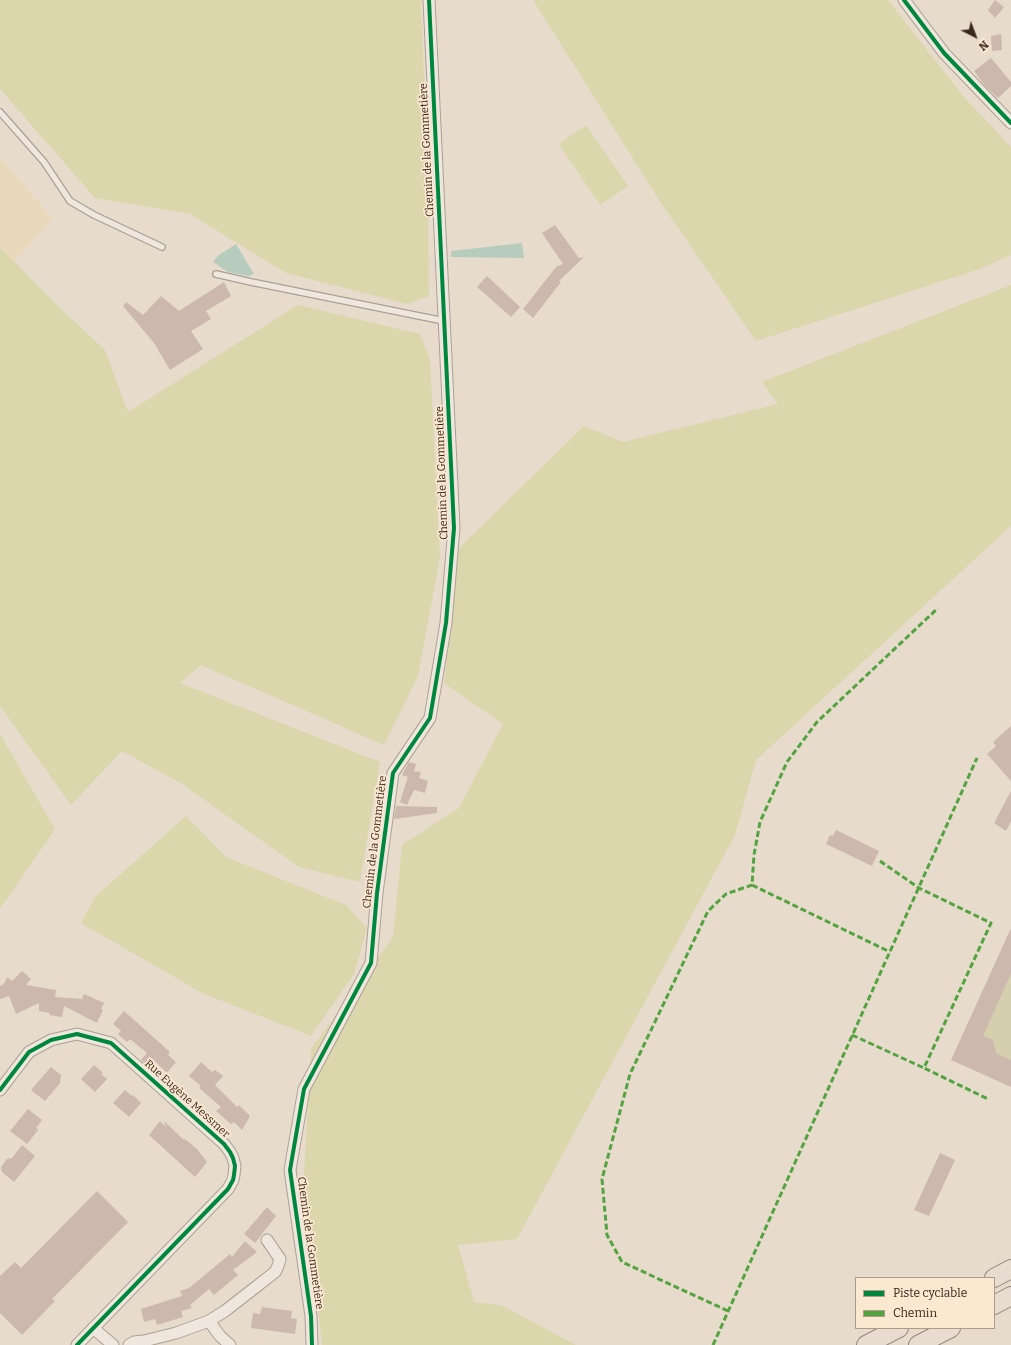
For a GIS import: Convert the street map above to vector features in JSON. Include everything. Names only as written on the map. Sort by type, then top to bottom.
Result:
[{"type":"main road","points":[[995,1278],[1011,1270]]},
{"type":"main road","points":[[995,1304],[1011,1296]]},
{"type":"main road","points":[[866,1345],[897,1329]]},
{"type":"main road","points":[[918,1345],[949,1329]]},
{"type":"street","name":"Chemin de la Gommetière","points":[[312,1345],[311,1316],[290,1170],[304,1089],[371,963],[377,893],[393,773],[430,718],[446,623],[454,528],[429,0]]},
{"type":"street","points":[[904,0],[944,53],[1011,123]]},
{"type":"street","name":"Rue Eugène Messmer","points":[[0,1090],[29,1052],[51,1040],[77,1034],[111,1043],[224,1144],[233,1158],[235,1166],[234,1175],[228,1189],[77,1345]]},
{"type":"street","points":[[129,1345],[134,1342],[176,1333],[209,1320],[225,1311],[275,1272],[280,1259],[267,1240]]},
{"type":"street","points":[[209,1320],[220,1336],[230,1345]]},
{"type":"street","points":[[93,1328],[112,1345]]},
{"type":"lane","points":[[0,112],[44,162],[70,201],[94,215],[162,247]]},
{"type":"lane","points":[[216,274],[444,321]]},
{"type":"shaded area","points":[[0,0],[421,0],[428,182],[429,296],[407,304],[286,273],[190,214],[95,198],[0,89]]},
{"type":"shaded area","points":[[533,0],[888,0],[964,97],[1011,147],[1011,255],[977,270],[756,341],[659,200]]},
{"type":"shaded area","points":[[586,125],[628,186],[600,205],[559,144]]},
{"type":"shaded area","points":[[0,158],[53,218],[14,261],[0,245]]},
{"type":"shaded area","points":[[522,243],[524,258],[451,257],[451,251]]},
{"type":"shaded area","points":[[236,244],[254,274],[248,276],[228,272],[213,262],[219,255]]},
{"type":"shaded area","points":[[0,247],[60,308],[105,350],[128,412],[298,305],[420,334],[430,360],[440,557],[418,676],[384,745],[201,665],[180,683],[380,762],[360,882],[299,867],[182,784],[122,751],[71,805],[0,706]]},
{"type":"shaded area","points":[[1011,285],[1011,526],[756,760],[735,835],[517,1239],[458,1245],[474,1302],[501,1305],[576,1345],[322,1345],[304,1175],[311,1049],[393,937],[402,845],[459,808],[503,724],[444,683],[459,548],[584,426],[623,442],[778,404],[762,382]]},
{"type":"shaded area","points":[[0,734],[55,829],[0,909]]},
{"type":"shaded area","points":[[186,816],[226,857],[346,905],[367,928],[354,974],[311,1036],[202,993],[81,923],[95,897]]},
{"type":"shaded area","points":[[1011,974],[1011,1060],[978,1046]]},
{"type":"building","points":[[995,0],[1004,7],[995,18],[988,10]]},
{"type":"building","points":[[1001,34],[1002,50],[992,51],[991,36]]},
{"type":"building","points":[[991,58],[1011,82],[1011,86],[998,98],[986,87],[974,71]]},
{"type":"building","points":[[555,225],[579,258],[584,257],[559,281],[561,282],[533,318],[523,309],[556,267],[563,264],[542,233]]},
{"type":"building","points":[[487,276],[520,307],[511,317],[477,287]]},
{"type":"building","points":[[224,282],[231,296],[206,311],[211,319],[191,331],[203,349],[170,370],[154,343],[123,306],[126,302],[143,315],[161,296],[179,311]]},
{"type":"building","points":[[1011,726],[1011,781],[987,754],[996,746],[993,742]]},
{"type":"building","points":[[409,762],[416,764],[414,771],[421,772],[419,778],[428,781],[425,793],[414,790],[407,805],[400,802],[408,777],[402,775]]},
{"type":"building","points":[[1011,791],[1011,821],[1006,831],[994,823]]},
{"type":"building","points":[[396,806],[437,807],[437,813],[394,819]]},
{"type":"building","points":[[836,830],[879,851],[872,866],[826,844],[830,835],[833,836]]},
{"type":"building","points":[[1011,928],[1011,974],[983,1036],[993,1040],[996,1053],[1011,1060],[1011,1087],[951,1060]]},
{"type":"building","points":[[22,971],[31,979],[26,985],[56,990],[55,997],[82,999],[84,994],[104,1003],[101,1009],[103,1010],[97,1023],[64,1006],[62,1017],[49,1015],[50,1013],[39,1011],[39,1003],[16,1014],[9,996],[0,999],[0,986],[4,984],[7,977],[12,981]]},
{"type":"building","points":[[124,1011],[170,1052],[168,1055],[176,1062],[167,1073],[153,1059],[144,1063],[141,1060],[147,1053],[130,1039],[127,1042],[118,1034],[121,1031],[113,1024]]},
{"type":"building","points":[[201,1062],[212,1072],[215,1070],[223,1076],[215,1085],[237,1107],[239,1105],[250,1116],[242,1130],[234,1122],[231,1124],[216,1111],[221,1107],[199,1088],[201,1086],[189,1076]]},
{"type":"building","points":[[94,1065],[107,1079],[95,1092],[81,1079]]},
{"type":"building","points":[[51,1067],[61,1075],[60,1083],[45,1101],[31,1090]]},
{"type":"building","points":[[125,1090],[141,1103],[129,1117],[113,1103]]},
{"type":"building","points":[[28,1109],[42,1120],[36,1128],[38,1130],[27,1144],[10,1131]]},
{"type":"building","points":[[160,1121],[166,1127],[164,1121],[184,1140],[185,1139],[197,1149],[207,1162],[195,1177],[149,1135]]},
{"type":"building","points":[[22,1145],[35,1156],[14,1182],[2,1172],[1,1167],[7,1159],[12,1158]]},
{"type":"building","points":[[940,1153],[955,1160],[929,1216],[914,1210]]},
{"type":"building","points":[[97,1191],[128,1222],[52,1299],[55,1301],[22,1335],[0,1313],[0,1276],[15,1262],[21,1268]]},
{"type":"building","points":[[267,1207],[276,1216],[255,1243],[244,1234]]},
{"type":"building","points":[[245,1241],[257,1252],[233,1270],[238,1275],[214,1295],[209,1289],[190,1305],[192,1308],[181,1311],[183,1317],[157,1325],[155,1319],[144,1322],[141,1309],[182,1296],[180,1291],[189,1288],[230,1254],[232,1257]]},
{"type":"building","points":[[262,1307],[292,1311],[291,1318],[297,1319],[295,1334],[251,1328],[253,1313],[260,1314]]},
{"type":"marked path","points":[[728,1311],[622,1262],[607,1235],[602,1179],[630,1074],[708,911],[726,894],[752,885],[754,855],[760,822],[787,762],[817,722],[938,608]]},
{"type":"marked path","points":[[713,1345],[977,758]]},
{"type":"marked path","points":[[880,861],[919,888],[991,923],[924,1068],[988,1099]]},
{"type":"marked path","points":[[752,885],[890,952]]},
{"type":"marked path","points":[[852,1035],[924,1068]]},
{"type":"cycle path","points":[[312,1345],[311,1316],[290,1170],[304,1089],[371,963],[377,893],[393,773],[430,718],[446,623],[454,528],[429,0]]},
{"type":"cycle path","points":[[904,0],[944,53],[1011,123]]},
{"type":"cycle path","points":[[0,1090],[29,1052],[51,1040],[77,1034],[111,1043],[224,1144],[233,1158],[235,1166],[234,1175],[228,1189],[77,1345]]}]
